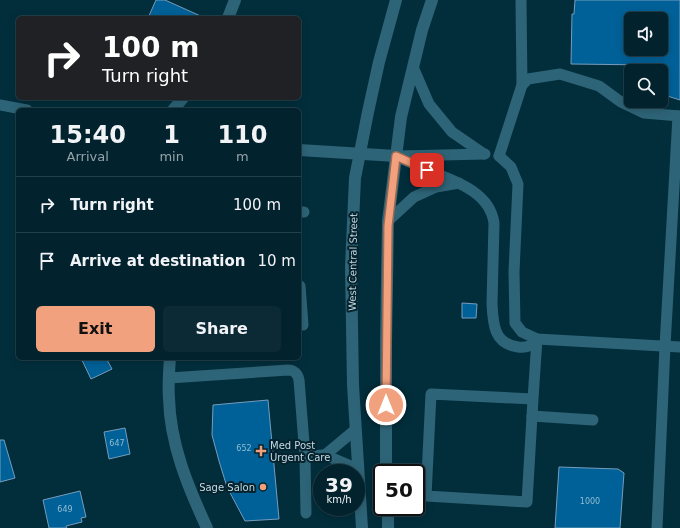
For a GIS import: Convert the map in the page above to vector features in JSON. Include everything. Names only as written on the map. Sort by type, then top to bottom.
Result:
[{"type":"main road","points":[[229,16],[235,0]]},
{"type":"main road","name":"West Central Street","points":[[358,464],[355,430],[351,267],[355,178],[379,62],[396,0]]},
{"type":"main road","points":[[386,464],[388,221],[401,117],[422,30],[432,0]]},
{"type":"main road","points":[[175,108],[181,100]]},
{"type":"main road","points":[[301,150],[396,156]]},
{"type":"main road","points":[[170,360],[170,419],[177,453],[188,486],[207,528]]},
{"type":"main road","name":"West Central Street","points":[[361,516],[362,528]]},
{"type":"main road","points":[[388,516],[388,528]]},
{"type":"lane","points":[[498,156],[522,85],[521,0]]},
{"type":"lane","points":[[413,66],[429,104],[452,132],[484,154]]},
{"type":"lane","points":[[522,85],[528,79],[560,74],[599,86],[621,102],[644,113],[679,116],[665,346],[657,528]]},
{"type":"lane","points":[[0,105],[16,108]]},
{"type":"lane","points":[[396,156],[484,154],[498,156],[511,167],[518,184],[514,272],[515,323],[522,332],[537,339],[680,347]]},
{"type":"lane","points":[[396,156],[460,183],[478,195],[485,202],[493,216],[494,239],[492,304],[498,335],[509,345],[519,347],[528,347],[537,339]]},
{"type":"lane","points":[[388,221],[414,197],[436,186],[460,183]]},
{"type":"lane","points":[[301,299],[303,325],[301,325]]},
{"type":"lane","points":[[533,399],[431,394],[426,496],[527,502],[537,339]]},
{"type":"lane","points":[[169,378],[288,370],[294,371],[299,380],[305,456],[306,513]]},
{"type":"lane","points":[[532,416],[593,420]]},
{"type":"lane","points":[[325,455],[355,430]]},
{"type":"lane","points":[[305,456],[325,455],[345,464]]},
{"type":"building","points":[[156,0],[165,0],[201,16],[149,16]]},
{"type":"building","points":[[575,0],[680,0],[680,100],[668,96],[668,64],[571,64],[572,14],[574,14]]},
{"type":"building","points":[[462,303],[477,304],[476,318],[462,318]]},
{"type":"building","points":[[82,360],[107,360],[112,369],[91,379]]},
{"type":"building","points":[[268,400],[279,519],[245,521],[227,487],[219,461],[212,435],[213,405]]},
{"type":"building","points":[[125,428],[130,454],[109,459],[104,432]]},
{"type":"building","points":[[0,440],[4,440],[15,478],[0,482]]},
{"type":"building","points":[[559,467],[618,469],[624,473],[620,528],[555,528]]},
{"type":"building","points":[[80,491],[86,517],[81,518],[82,522],[66,526],[67,528],[49,528],[43,500]]},
{"type":"place","name":"Med Post Urgent Care","points":[[261,451]]},
{"type":"place","name":"Sage Salon","points":[[263,487]]},
{"type":"route","points":[[386,405],[388,221],[396,156],[427,170]]}]
